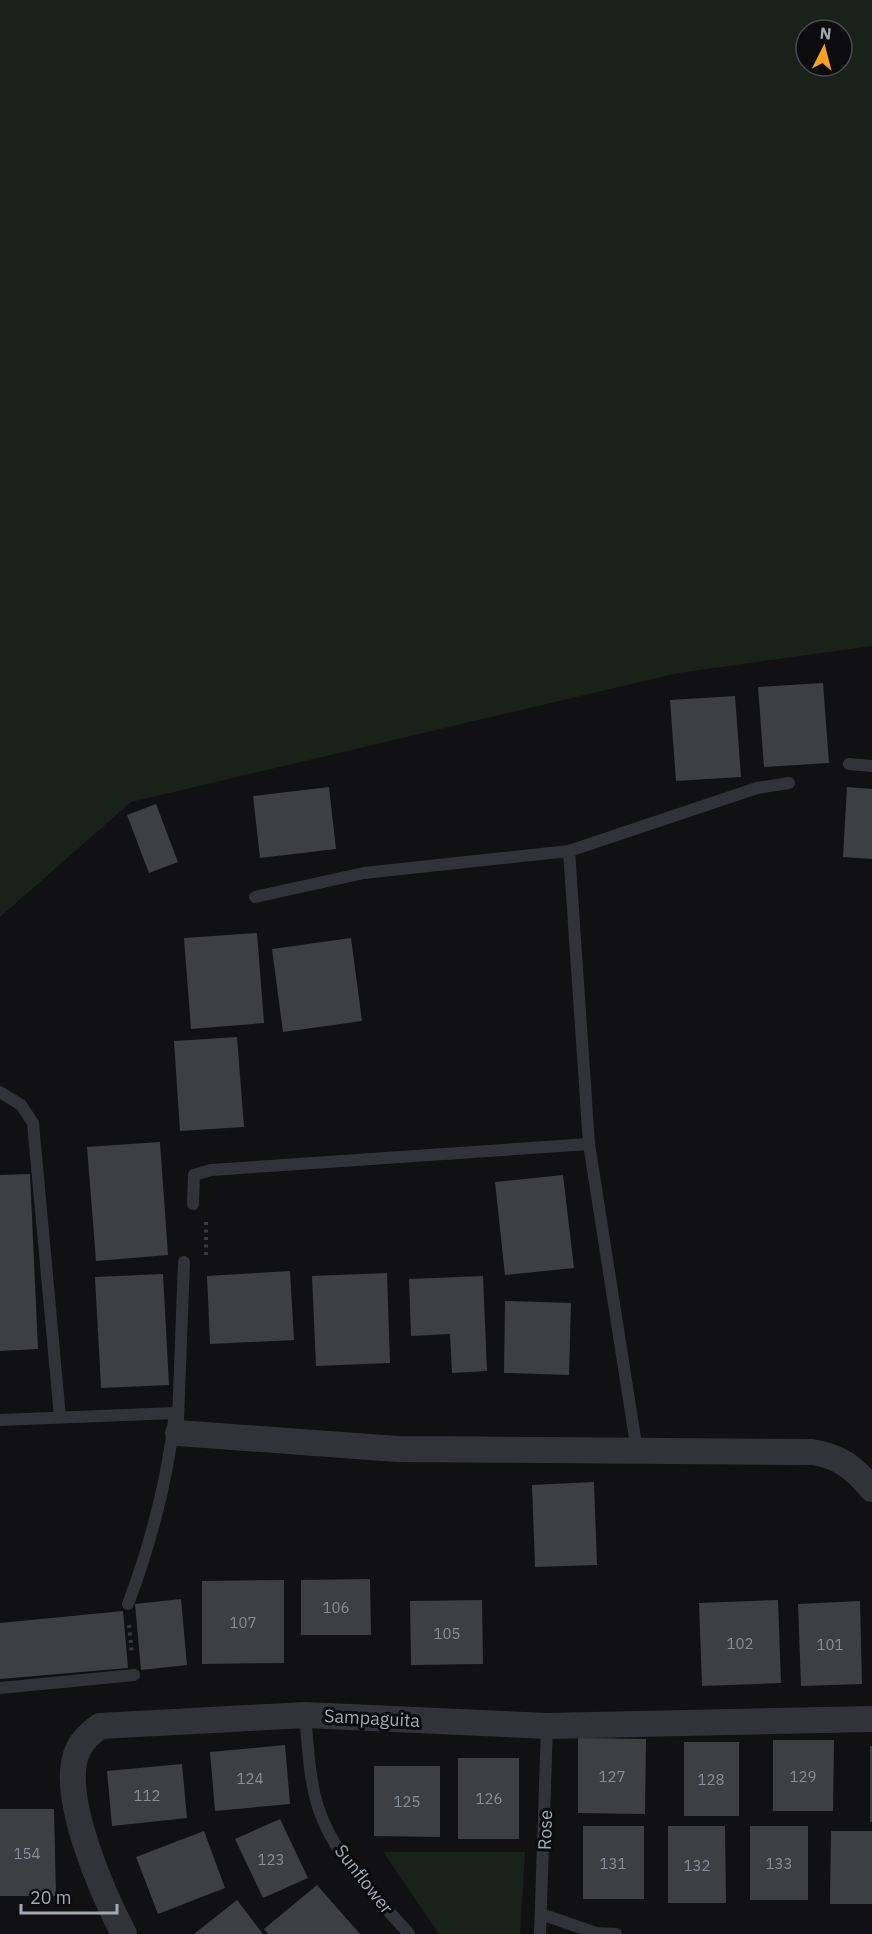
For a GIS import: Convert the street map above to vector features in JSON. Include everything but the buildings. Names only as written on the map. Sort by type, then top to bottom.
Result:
[{"type":"street","points":[[176,1423],[397,1449],[829,1455],[844,1461],[872,1489]]},
{"type":"street","name":"Sampaguita","points":[[124,1934],[95,1869],[80,1824],[74,1789],[75,1758],[84,1738],[100,1726],[305,1715],[547,1726],[872,1719]]},
{"type":"lane","points":[[849,764],[872,766]]},
{"type":"lane","points":[[255,897],[364,873],[569,851],[757,788],[789,783]]},
{"type":"lane","points":[[569,851],[589,1144],[637,1451]]},
{"type":"lane","points":[[0,1092],[21,1105],[33,1124],[60,1417]]},
{"type":"lane","points":[[193,1204],[194,1175],[211,1170],[589,1144]]},
{"type":"lane","points":[[128,1604],[139,1574],[171,1451],[176,1423],[184,1262]]},
{"type":"lane","points":[[0,1420],[60,1417],[176,1423]]},
{"type":"lane","points":[[0,1689],[134,1675]]},
{"type":"lane","name":"Sunflower","points":[[305,1715],[312,1781],[318,1808],[351,1868],[409,1934]]},
{"type":"lane","name":"Rose","points":[[540,1934],[547,1726]]},
{"type":"lane","points":[[541,1914],[596,1933],[616,1934]]},
{"type":"path","points":[[206,1215],[207,1262]]},
{"type":"path","points":[[128,1604],[134,1675]]},
{"type":"shaded area","points":[[0,0],[872,0],[872,646],[678,673],[131,802],[0,917]]},
{"type":"shaded area","points":[[383,1852],[525,1852],[520,1934],[439,1934]]}]
